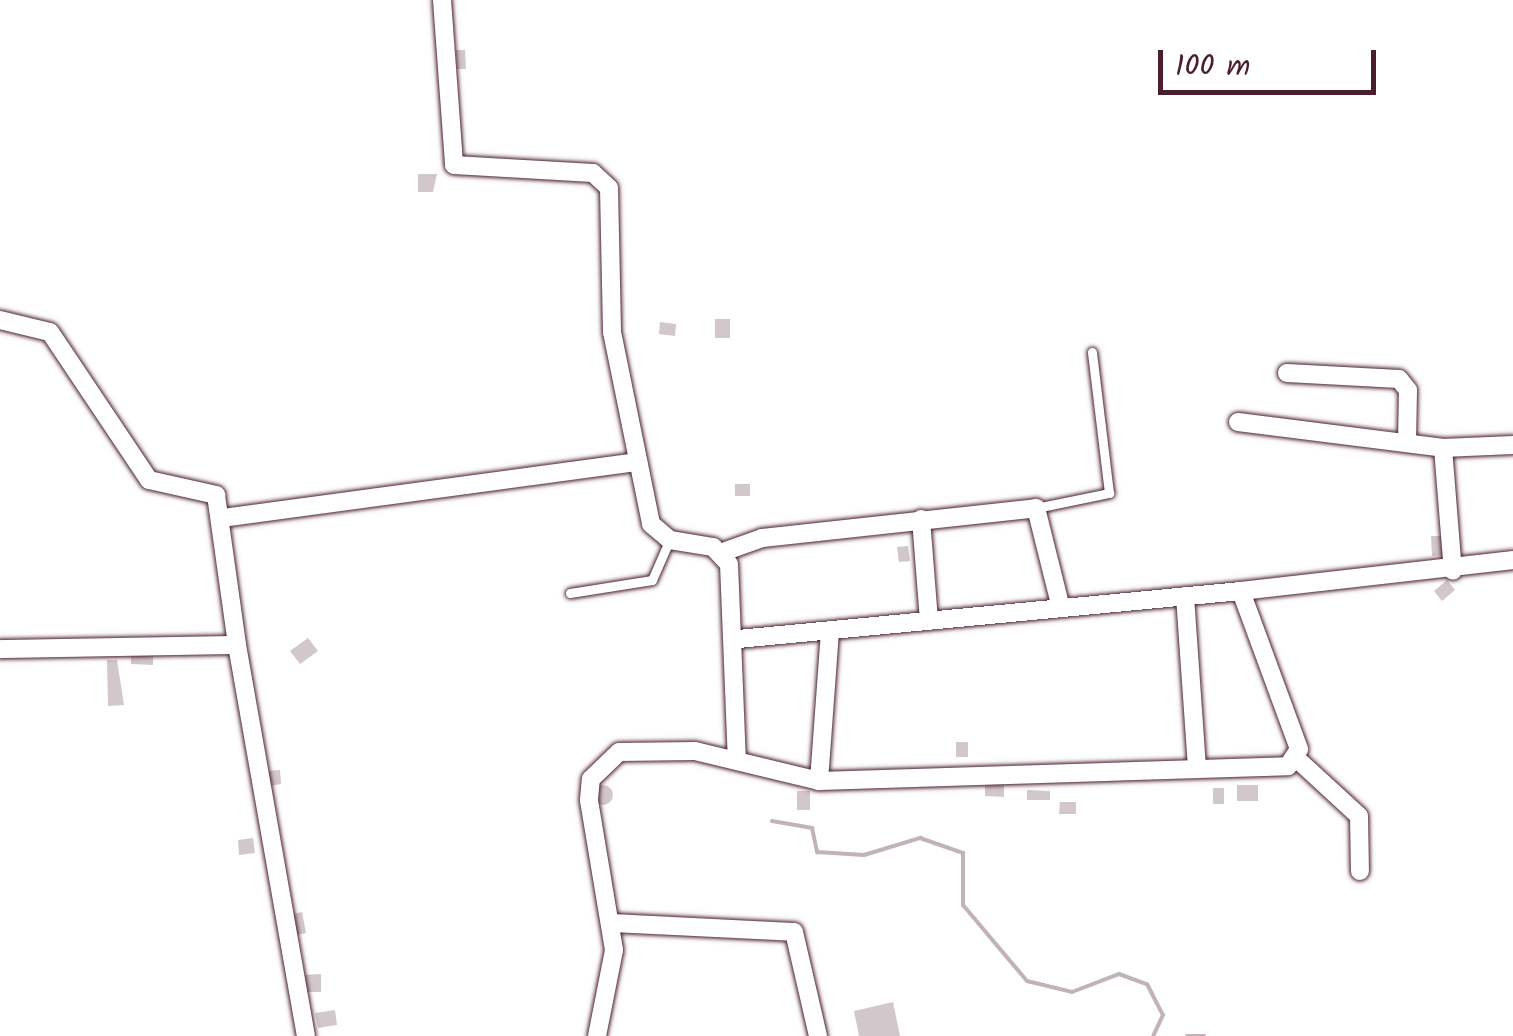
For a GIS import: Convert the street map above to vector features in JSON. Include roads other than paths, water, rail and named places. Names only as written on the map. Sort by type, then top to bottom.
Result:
[{"type":"street","points":[[442,0],[454,165],[593,172],[610,188],[610,311],[651,524],[670,540],[723,552],[762,538],[1036,508],[1061,608]]},
{"type":"street","points":[[0,320],[50,332],[140,472],[216,495],[223,518],[236,645],[306,1036]]},
{"type":"street","points":[[1287,373],[1403,381],[1406,440]]},
{"type":"street","points":[[1238,422],[1406,440],[1443,448],[1513,445]]},
{"type":"street","points":[[1443,448],[1453,571]]},
{"type":"street","points":[[223,518],[638,462]]},
{"type":"street","points":[[920,519],[930,621]]},
{"type":"street","points":[[723,552],[738,639],[737,761]]},
{"type":"street","points":[[738,639],[1453,571],[1513,560]]},
{"type":"street","points":[[1241,591],[1297,759],[1359,816],[1360,871]]},
{"type":"street","points":[[1185,596],[1196,769]]},
{"type":"street","points":[[819,782],[830,630]]},
{"type":"street","points":[[0,648],[236,645]]},
{"type":"street","points":[[597,1036],[612,979],[611,923],[591,779],[604,760],[644,748],[674,748],[819,782],[1196,769],[1297,759]]},
{"type":"street","points":[[611,923],[794,932],[818,1036]]},
{"type":"lane","points":[[1036,508],[1109,494],[1092,352]]},
{"type":"lane","points":[[570,593],[652,580],[670,540]]},
{"type":"waterway","points":[[772,821],[812,828],[817,852],[864,855],[920,838],[963,853],[963,905],[1027,981],[1072,992],[1119,974],[1147,984],[1163,1015],[1153,1036]]},
{"type":"waterway","points":[[1187,1036],[1204,1036]]}]
